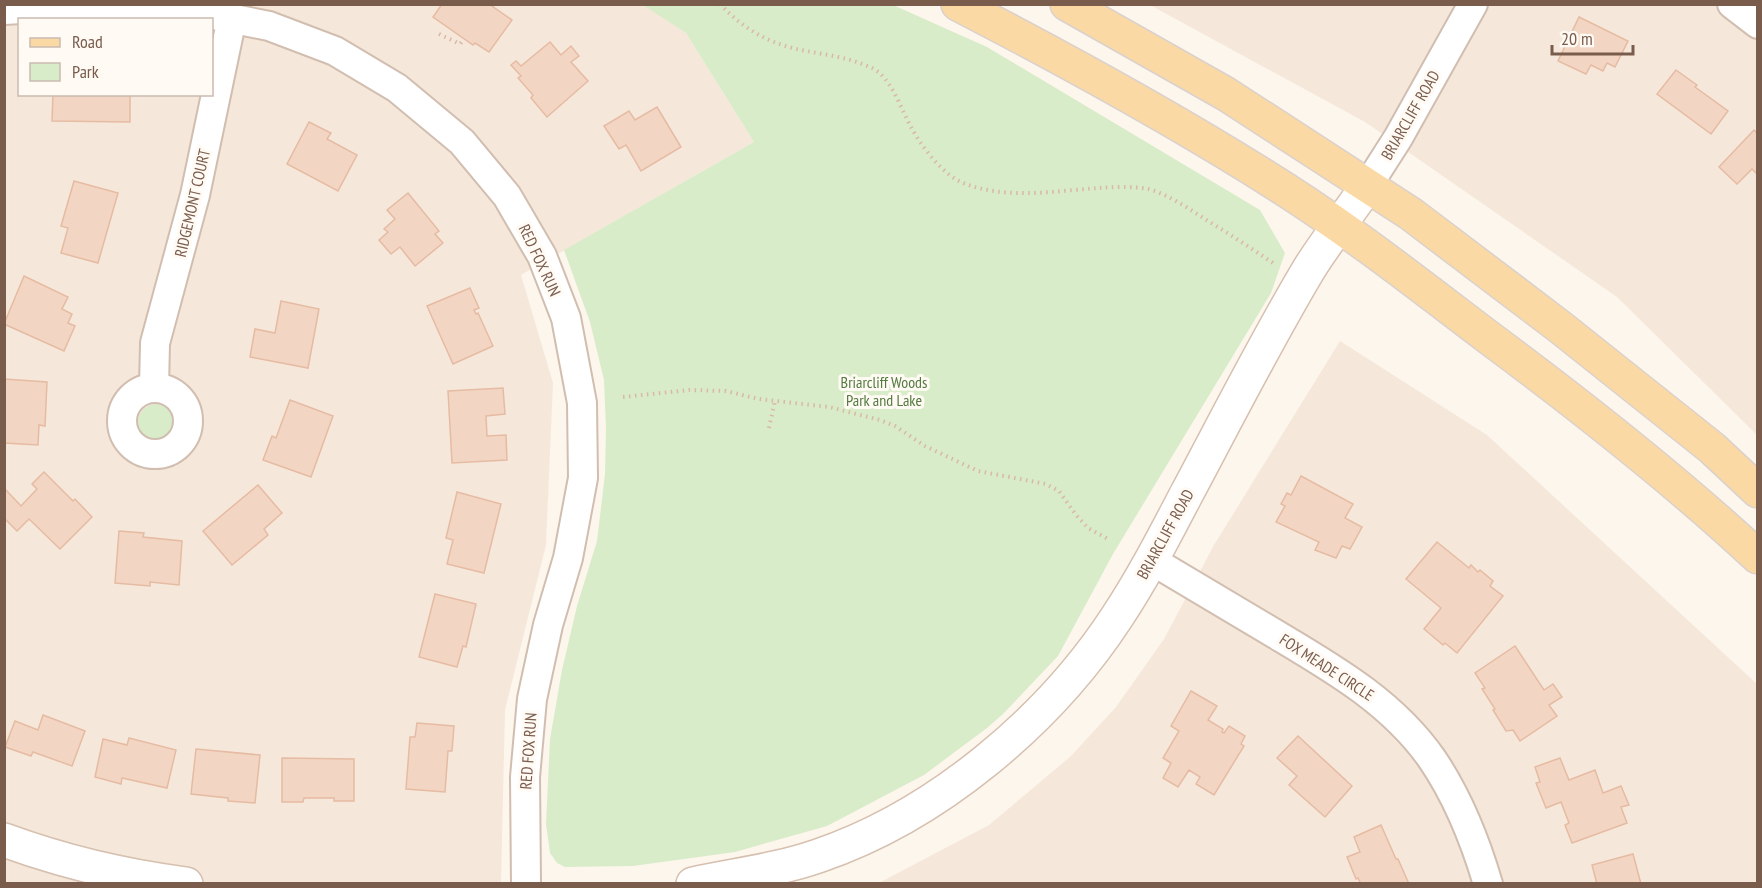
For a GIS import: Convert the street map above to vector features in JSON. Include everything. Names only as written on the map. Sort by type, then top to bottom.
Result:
[{"type":"main road","points":[[958,4],[1054,54],[1163,116],[1283,188],[1340,226],[1548,381],[1645,459],[1758,557]]},
{"type":"main road","points":[[1067,4],[1226,94],[1422,222],[1560,327],[1712,448],[1758,491]]},
{"type":"street","name":"BRIARCLIFF ROAD","points":[[693,884],[770,876],[886,827],[963,778],[1014,736],[1069,680],[1116,618],[1151,560],[1310,267],[1398,138],[1473,4]]},
{"type":"street","points":[[1732,4],[1758,24]]},
{"type":"street","name":"RED FOX RUN","points":[[4,10],[91,5],[194,11],[269,26],[335,51],[397,88],[462,142],[507,195],[542,256],[566,318],[582,403],[583,478],[568,558],[548,625],[532,699],[525,777],[526,884]]},
{"type":"street","name":"RIDGEMONT COURT","points":[[154,388],[155,344],[195,195],[232,18]]},
{"type":"street","name":"FOX MEADE CIRCLE","points":[[1151,560],[1340,672],[1387,707],[1431,758],[1456,798],[1477,849],[1488,884]]},
{"type":"street","points":[[4,840],[51,857],[137,878],[186,884]]},
{"type":"path","points":[[720,4],[747,29],[765,39],[786,47],[858,61],[876,70],[900,102],[911,128],[926,148],[945,171],[962,182],[990,190],[1016,193],[1113,187],[1148,189],[1182,204],[1276,265]]},
{"type":"path","points":[[439,34],[460,44],[464,39]]},
{"type":"path","points":[[623,397],[662,392],[709,390],[829,407],[880,420],[895,426],[926,446],[978,471],[1046,484],[1059,491],[1088,528],[1110,540]]},
{"type":"path","points":[[769,428],[775,401]]},
{"type":"shaded area","points":[[643,4],[686,33],[754,142],[521,275],[553,383],[546,545],[505,710],[501,883],[5,884],[5,5]]},
{"type":"shaded area","points":[[1150,5],[1757,5],[1757,435],[1617,297],[1365,122]]},
{"type":"shaded area","points":[[1340,341],[1487,435],[1757,684],[1757,883],[877,884],[989,825],[1070,757],[1116,707],[1164,639],[1214,545]]},
{"type":"green space","name":"Briarcliff Woods Park and Lake","points":[[643,5],[893,5],[987,47],[1260,210],[1285,253],[1271,293],[1113,554],[1058,656],[987,728],[924,775],[827,826],[735,852],[633,866],[565,867],[557,863],[550,853],[546,824],[550,739],[562,670],[577,606],[597,541],[605,474],[606,429],[604,380],[590,322],[564,250],[754,142],[686,33]]},
{"type":"green space","points":[[157,404],[170,410],[176,423],[170,436],[157,442],[144,436],[138,423],[144,410]]},
{"type":"building","points":[[442,4],[489,4],[512,20],[489,52],[475,43],[473,45],[433,17]]},
{"type":"building","points":[[1579,17],[1628,41],[1615,67],[1607,63],[1603,71],[1591,65],[1586,74],[1558,61]]},
{"type":"building","points":[[550,42],[561,55],[571,46],[579,56],[571,62],[588,81],[547,117],[531,98],[533,95],[518,78],[521,76],[511,65],[516,61],[521,66]]},
{"type":"building","points":[[1676,70],[1728,111],[1711,134],[1657,94]]},
{"type":"building","points":[[53,96],[130,96],[130,122],[52,121]]},
{"type":"building","points":[[657,107],[681,147],[641,171],[626,145],[619,149],[604,126],[629,111],[635,120]]},
{"type":"building","points":[[309,122],[331,133],[327,139],[357,155],[338,191],[287,164]]},
{"type":"building","points":[[1754,130],[1758,134],[1758,175],[1752,169],[1737,184],[1719,167]]},
{"type":"building","points":[[74,181],[118,193],[98,263],[61,253],[68,228],[61,226]]},
{"type":"building","points":[[408,193],[439,231],[435,234],[443,243],[415,266],[400,247],[391,254],[379,240],[388,232],[384,229],[395,219],[387,210]]},
{"type":"building","points":[[24,276],[68,297],[62,309],[72,314],[68,323],[75,326],[64,351],[4,324]]},
{"type":"building","points":[[470,288],[479,308],[474,310],[476,314],[478,313],[493,346],[453,364],[427,306]]},
{"type":"building","points":[[281,301],[319,309],[308,368],[250,357],[255,329],[275,333]]},
{"type":"building","points":[[4,379],[47,382],[45,426],[39,425],[38,445],[4,443]]},
{"type":"building","points":[[503,388],[505,414],[486,416],[487,436],[506,435],[507,460],[452,463],[448,391]]},
{"type":"building","points":[[290,400],[333,416],[311,477],[263,460],[272,436],[276,438]]},
{"type":"building","points":[[44,472],[92,517],[60,549],[29,519],[17,531],[4,518],[4,492],[6,490],[21,506],[37,489],[32,484]]},
{"type":"building","points":[[1301,476],[1353,504],[1345,518],[1362,527],[1350,549],[1342,546],[1336,558],[1315,550],[1319,542],[1276,522],[1285,506],[1281,504],[1287,493],[1291,495]]},
{"type":"building","points":[[258,485],[282,513],[264,529],[268,535],[232,565],[203,531]]},
{"type":"building","points":[[457,492],[501,504],[484,573],[447,564],[453,540],[446,538]]},
{"type":"building","points":[[119,531],[144,533],[143,537],[182,541],[179,585],[150,582],[150,586],[115,583]]},
{"type":"building","points":[[1437,542],[1469,568],[1471,565],[1478,572],[1480,570],[1493,581],[1490,586],[1503,596],[1457,653],[1424,629],[1441,608],[1406,579]]},
{"type":"building","points":[[435,594],[476,604],[466,647],[463,646],[457,667],[419,657]]},
{"type":"building","points":[[1515,646],[1544,690],[1553,684],[1562,697],[1549,705],[1557,716],[1520,741],[1513,730],[1506,731],[1475,673]]},
{"type":"building","points":[[1191,691],[1217,706],[1208,720],[1223,729],[1222,732],[1224,733],[1229,726],[1245,736],[1241,744],[1244,746],[1214,795],[1196,784],[1200,777],[1189,770],[1178,787],[1163,778],[1171,763],[1163,758],[1179,731],[1171,726]]},
{"type":"building","points":[[43,715],[85,731],[72,766],[33,752],[31,756],[5,747],[15,721],[38,730]]},
{"type":"building","points":[[417,723],[454,726],[452,751],[448,751],[445,792],[406,789],[410,737],[415,737]]},
{"type":"building","points":[[1298,736],[1352,786],[1325,817],[1289,785],[1297,776],[1277,758]]},
{"type":"building","points":[[129,738],[176,750],[167,788],[122,778],[121,784],[95,777],[103,739],[127,745]]},
{"type":"building","points":[[196,749],[260,755],[255,803],[191,794]]},
{"type":"building","points":[[282,758],[354,759],[354,801],[304,798],[303,802],[282,802]]},
{"type":"building","points":[[1560,758],[1569,780],[1595,770],[1603,793],[1621,786],[1629,805],[1621,807],[1627,823],[1572,843],[1565,825],[1569,823],[1561,802],[1546,808],[1536,783],[1540,782],[1535,767]]},
{"type":"building","points":[[1381,825],[1409,884],[1361,884],[1358,878],[1356,879],[1347,857],[1360,852],[1354,837]]},
{"type":"building","points":[[1633,854],[1641,884],[1597,884],[1592,865]]}]
